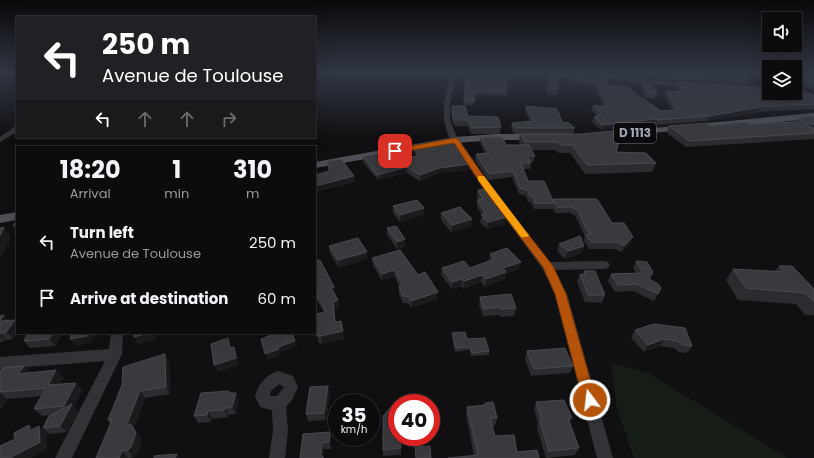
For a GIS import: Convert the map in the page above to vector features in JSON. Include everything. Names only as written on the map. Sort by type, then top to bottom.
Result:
[{"type":"main road","name":"D 1113","points":[[587,137],[814,116]]},
{"type":"main road","points":[[316,165],[455,140],[497,137],[547,138]]},
{"type":"main road","points":[[0,219],[16,216]]},
{"type":"street","points":[[449,94],[447,120],[455,140],[489,190],[548,266],[561,294],[605,458]]},
{"type":"street","points":[[803,94],[814,98]]},
{"type":"street","points":[[0,140],[16,130]]},
{"type":"street","points":[[548,266],[604,265]]},
{"type":"street","points":[[63,458],[115,354],[117,334]]},
{"type":"street","points":[[0,363],[115,354]]},
{"type":"street","points":[[277,458],[282,416],[278,404]]},
{"type":"shaded area","points":[[611,363],[646,372],[788,458],[634,458],[617,409]]},
{"type":"building","points":[[465,94],[474,94],[475,101],[464,101]]},
{"type":"building","points":[[602,94],[637,94],[661,111],[677,110],[668,94],[762,94],[762,100],[802,100],[803,94],[814,95],[814,104],[761,107],[709,116],[656,119],[602,125],[594,117],[599,116],[597,114],[602,114],[593,106],[608,106]]},
{"type":"building","points":[[452,106],[465,106],[468,116],[498,117],[501,127],[472,128],[468,120],[454,120]]},
{"type":"building","points":[[526,106],[557,109],[562,122],[569,123],[575,128],[515,128],[512,123],[534,121]]},
{"type":"building","points":[[814,116],[814,124],[805,124],[814,129],[814,133],[689,141],[669,126],[708,123],[708,126],[746,122],[750,124],[800,122],[800,117]]},
{"type":"building","points":[[613,131],[620,138],[616,152],[646,153],[656,163],[587,165],[572,145],[561,145],[557,142],[525,142],[520,134],[581,134]]},
{"type":"building","points":[[480,137],[502,137],[506,145],[529,145],[535,156],[527,156],[531,163],[521,163],[528,181],[544,181],[554,203],[535,203],[533,196],[530,196],[527,190],[520,188],[513,171],[489,174],[476,154],[489,153]]},
{"type":"building","points":[[454,141],[470,164],[439,168],[420,175],[407,167],[377,175],[363,156],[396,151],[400,158],[419,156],[414,148]]},
{"type":"building","points":[[341,159],[354,176],[316,186],[316,175],[330,171],[327,161]]},
{"type":"building","points":[[488,189],[507,217],[488,222],[481,215],[486,214],[477,200],[483,199],[478,190]]},
{"type":"building","points":[[553,199],[597,199],[612,223],[624,223],[633,237],[624,246],[617,242],[591,242],[586,235],[595,232],[588,232],[577,209],[574,209],[573,207],[557,207]]},
{"type":"building","points":[[417,200],[424,208],[400,215],[393,206]]},
{"type":"building","points":[[460,207],[472,219],[452,225],[441,213]]},
{"type":"building","points":[[396,226],[405,239],[397,242],[387,228]]},
{"type":"building","points":[[4,227],[0,235],[0,228]]},
{"type":"building","points":[[580,236],[584,246],[568,251],[559,244]]},
{"type":"building","points":[[358,238],[367,252],[338,260],[329,246]]},
{"type":"building","points":[[507,248],[521,262],[503,268],[506,272],[486,279],[482,275],[464,281],[462,279],[452,282],[442,268],[464,261],[470,268],[495,259],[490,254]]},
{"type":"building","points":[[400,250],[418,275],[425,272],[438,292],[411,301],[409,297],[403,296],[399,287],[402,284],[394,270],[382,274],[372,258]]},
{"type":"building","points":[[320,260],[334,287],[331,288],[338,300],[333,302],[335,322],[341,321],[343,331],[321,336],[317,336],[316,314],[326,312],[316,293],[316,261]]},
{"type":"building","points":[[636,261],[647,262],[653,272],[649,279],[658,284],[661,288],[658,294],[636,284],[618,285],[611,274],[643,273]]},
{"type":"building","points":[[779,266],[792,266],[814,289],[814,302],[805,293],[746,288],[733,269],[785,272]]},
{"type":"building","points":[[584,271],[595,271],[605,295],[588,295],[580,274],[585,275]]},
{"type":"building","points":[[511,294],[516,308],[501,309],[500,307],[484,309],[480,297]]},
{"type":"building","points":[[15,320],[6,332],[0,333],[0,321]]},
{"type":"building","points":[[654,324],[685,328],[692,346],[683,345],[678,341],[664,339],[648,345],[635,330]]},
{"type":"building","points":[[465,332],[467,339],[485,338],[489,351],[472,353],[470,347],[456,348],[452,333]]},
{"type":"building","points":[[28,334],[52,334],[49,339],[24,341]]},
{"type":"building","points":[[72,334],[88,334],[87,336],[70,339]]},
{"type":"building","points":[[134,334],[144,334],[134,337]]},
{"type":"building","points":[[274,334],[292,334],[295,341],[278,347],[279,349],[265,354],[261,339]]},
{"type":"building","points":[[228,338],[230,348],[234,347],[236,358],[214,365],[211,344]]},
{"type":"building","points":[[565,348],[573,366],[534,369],[527,351]]},
{"type":"building","points":[[165,354],[166,387],[140,391],[127,424],[131,424],[136,433],[131,447],[128,450],[122,451],[119,458],[96,458],[112,420],[108,420],[122,385],[123,367]]},
{"type":"building","points":[[24,366],[18,374],[56,370],[48,385],[76,383],[64,406],[34,409],[46,388],[0,392],[0,372],[3,368]]},
{"type":"building","points":[[328,386],[324,413],[306,414],[310,387]]},
{"type":"building","points":[[229,391],[228,393],[236,393],[232,407],[225,408],[224,410],[208,411],[207,415],[194,416],[201,393]]},
{"type":"building","points":[[564,400],[572,418],[568,418],[579,448],[549,451],[536,402]]},
{"type":"building","points":[[493,402],[497,418],[490,418],[495,436],[514,435],[517,452],[537,450],[539,458],[448,458],[478,455],[467,407],[485,405],[485,403]]},
{"type":"building","points":[[72,404],[60,426],[43,428],[49,416]]},
{"type":"building","points":[[388,410],[388,446],[401,446],[401,448],[383,450],[383,416]]},
{"type":"building","points":[[29,425],[30,431],[39,426],[40,442],[10,458],[0,458],[0,446],[15,439],[14,433]]},
{"type":"building","points":[[328,432],[328,442],[322,443],[321,455],[324,458],[300,458],[303,434]]},
{"type":"building","points":[[430,446],[431,458],[416,458],[415,447]]},
{"type":"building","points":[[177,454],[175,458],[154,458],[154,456]]},
{"type":"slow traffic","points":[[481,178],[524,235]]},
{"type":"route","points":[[395,151],[455,140],[489,190],[548,266],[561,294],[590,400]]}]
